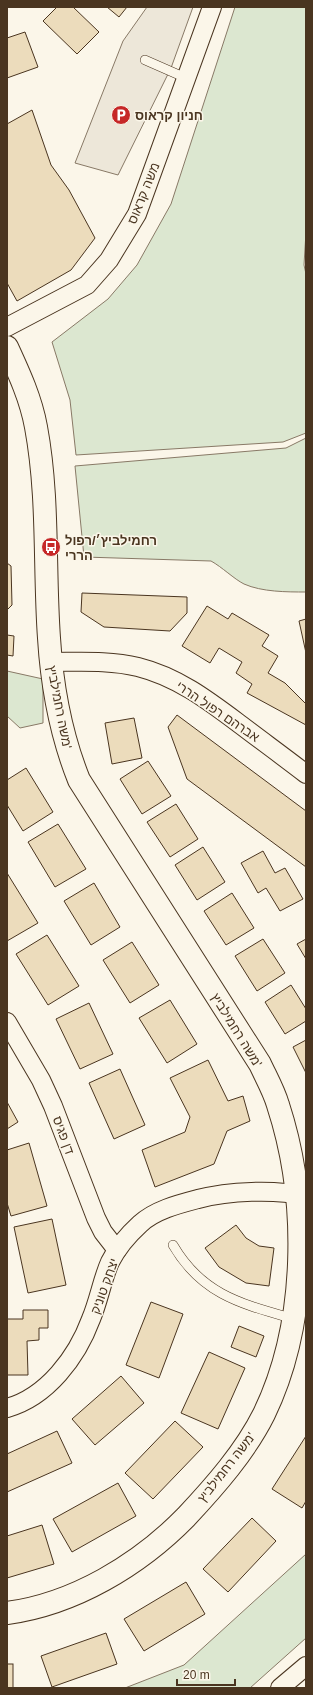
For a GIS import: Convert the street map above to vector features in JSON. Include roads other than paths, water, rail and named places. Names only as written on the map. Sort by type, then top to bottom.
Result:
[{"type":"street","name":"משה קראוס","points":[[7,328],[87,285],[109,260],[136,214],[212,7]]},
{"type":"street","name":"משה רחמילביץ'","points":[[7,347],[28,396],[36,426],[41,459],[51,662],[61,724],[66,744],[79,780],[260,1064],[278,1103],[301,1195],[297,1297],[289,1346],[275,1389],[264,1414],[247,1444],[197,1505],[172,1531],[151,1549],[126,1566],[90,1586],[46,1604],[23,1611],[7,1613]]},
{"type":"street","name":"אברהם רפול הררי","points":[[51,662],[96,662],[138,667],[185,685],[214,704],[306,774]]},
{"type":"street","name":"דן פגיס","points":[[7,1022],[41,1080],[53,1106],[96,1218],[103,1232],[117,1250]]},
{"type":"street","name":"יצחק טוניק","points":[[7,1408],[19,1405],[40,1392],[75,1353],[91,1320],[110,1261],[117,1250],[141,1223],[160,1211],[212,1195],[245,1192],[301,1195]]},
{"type":"street","points":[[280,1688],[306,1666]]},
{"type":"lane","points":[[145,60],[186,78]]},
{"type":"lane","points":[[173,1245],[182,1259],[204,1282],[228,1298],[294,1319]]},
{"type":"place","name":"חניון קראוס","points":[[121,115]]},
{"type":"place","name":"רחמילביץ׳/רפול הררי","points":[[51,547]]}]
